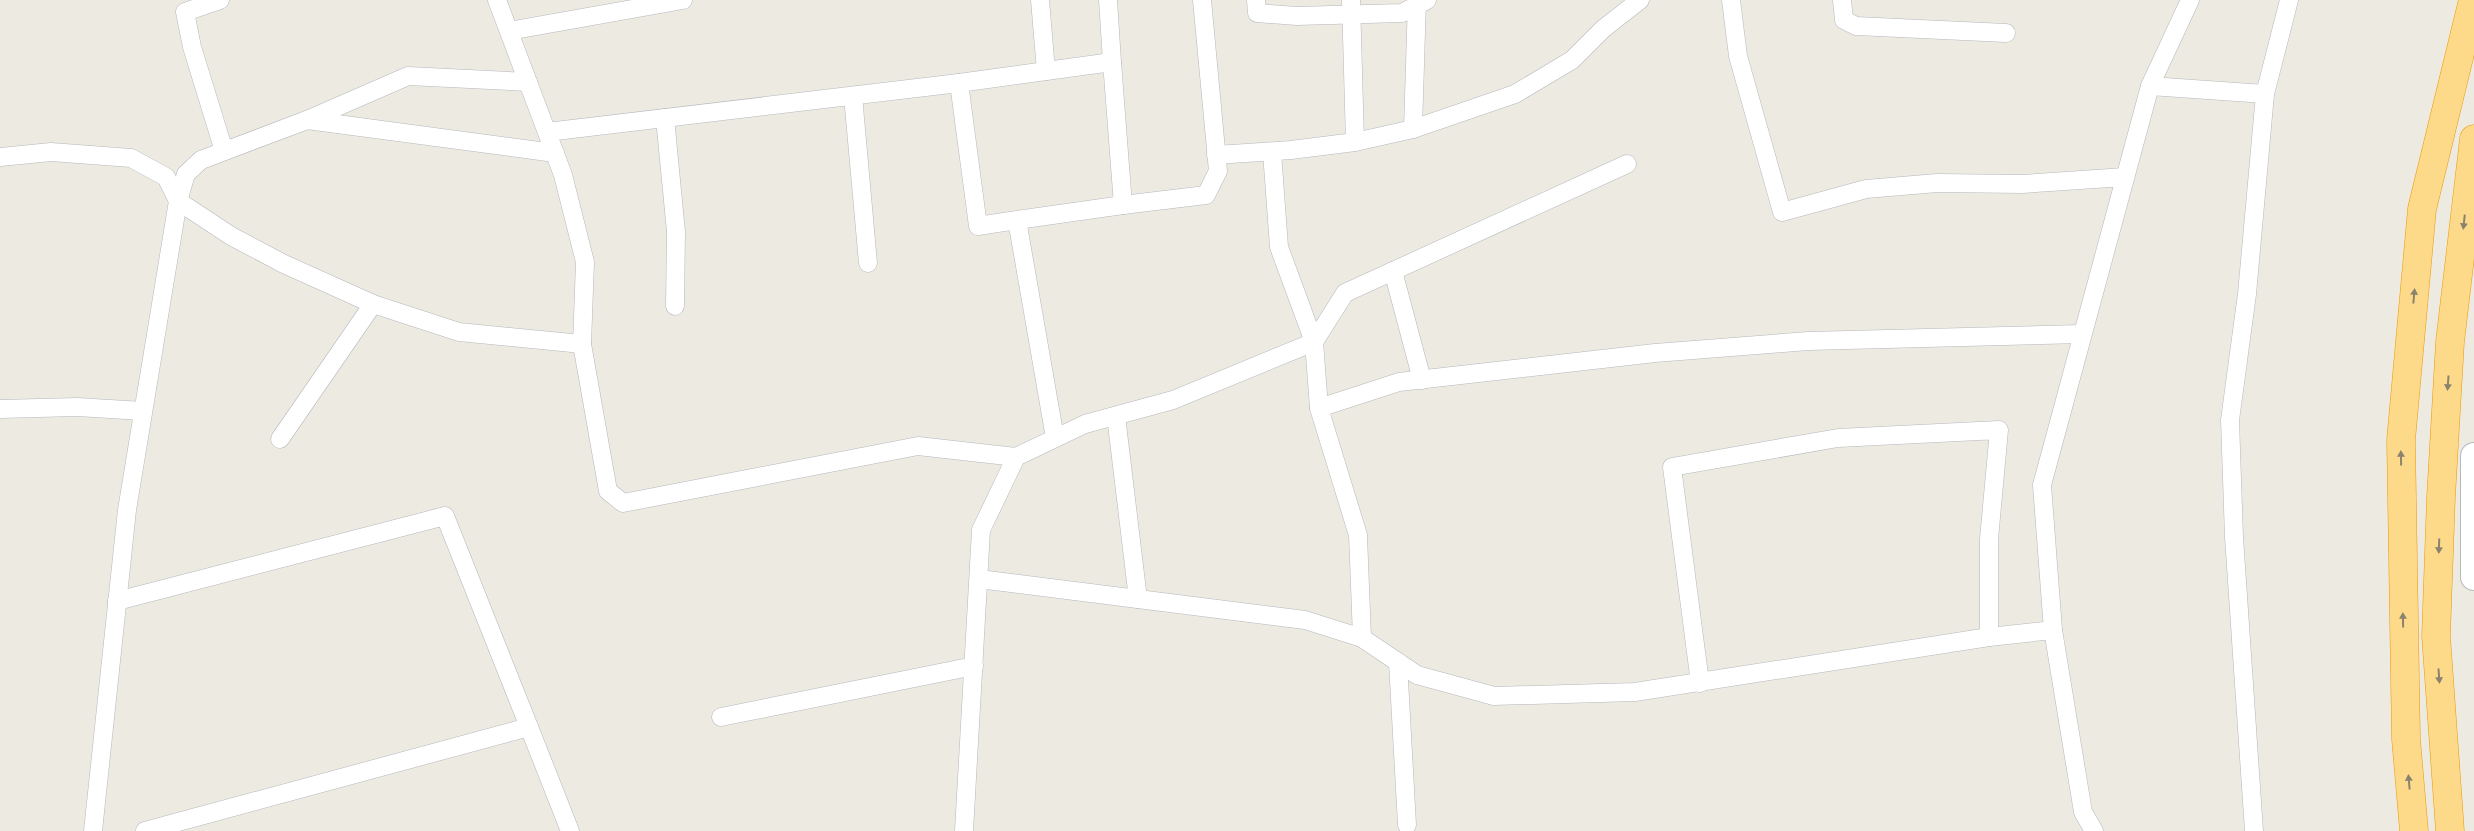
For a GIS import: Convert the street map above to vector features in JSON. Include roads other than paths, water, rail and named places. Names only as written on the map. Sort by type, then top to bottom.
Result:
[{"type":"highway","points":[[2414,831],[2406,739],[2401,440],[2422,209],[2473,0]]},
{"type":"highway","points":[[2450,831],[2436,636],[2440,497],[2450,342],[2474,139]]},
{"type":"street","points":[[220,0],[185,12],[192,47],[224,151]]},
{"type":"street","points":[[497,0],[563,175],[585,262],[582,344],[608,491],[623,503],[918,446],[1016,457],[1085,424],[1173,400],[1314,342],[1345,293],[1627,164]]},
{"type":"street","points":[[509,31],[683,0]]},
{"type":"street","points":[[1040,0],[1046,71]]},
{"type":"street","points":[[1108,0],[1123,205]]},
{"type":"street","points":[[959,83],[978,226],[1206,195],[1218,171],[1202,0]]},
{"type":"street","points":[[1256,0],[1257,13],[1297,16],[1352,7],[1402,13],[1420,2]]},
{"type":"street","points":[[1216,155],[1272,152],[1354,142],[1413,129],[1515,94],[1572,60],[1603,29],[1640,0]]},
{"type":"street","points":[[1731,0],[1738,56],[1782,212],[1866,189],[1937,183],[2022,184],[2125,177]]},
{"type":"street","points":[[1842,0],[1844,20],[1856,26],[2006,33]]},
{"type":"street","points":[[2254,831],[2234,537],[2230,420],[2247,294],[2264,94],[2289,0]]},
{"type":"street","points":[[1413,129],[1420,2]]},
{"type":"street","points":[[2094,831],[2083,812],[2053,630],[2042,485],[2150,86],[2183,5]]},
{"type":"street","points":[[1352,7],[1354,142]]},
{"type":"street","points":[[547,132],[959,83],[1112,62]]},
{"type":"street","points":[[93,831],[126,510],[178,201],[186,174],[201,160],[307,120],[408,76],[528,82]]},
{"type":"street","points":[[2150,86],[2264,94]]},
{"type":"street","points":[[853,96],[868,263]]},
{"type":"street","points":[[666,118],[676,232],[675,306]]},
{"type":"street","points":[[307,120],[555,153]]},
{"type":"street","points":[[0,157],[51,152],[131,158],[166,177],[178,201],[240,240],[284,264],[373,304],[459,332],[582,344]]},
{"type":"street","points":[[1272,152],[1279,247],[1314,342],[1320,408],[1358,535],[1362,638]]},
{"type":"street","points":[[1016,220],[1055,438]]},
{"type":"street","points":[[1393,271],[1422,380]]},
{"type":"street","points":[[280,439],[373,304]]},
{"type":"street","points":[[1320,408],[1399,382],[1655,353],[1808,341],[2082,334]]},
{"type":"street","points":[[0,409],[77,407],[143,412]]},
{"type":"street","points":[[1116,416],[1138,599]]},
{"type":"street","points":[[1700,683],[1672,467],[1838,438],[1999,430],[1989,539],[1989,637]]},
{"type":"street","points":[[2474,456],[2474,577]]},
{"type":"street","points":[[964,831],[982,530],[1016,457]]},
{"type":"street","points":[[117,601],[445,516],[570,831]]},
{"type":"street","points":[[979,579],[1305,620],[1362,638],[1417,675],[1494,696],[1635,692],[1989,637],[2053,630]]},
{"type":"street","points":[[1398,662],[1407,825]]},
{"type":"street","points":[[721,717],[974,666]]},
{"type":"street","points":[[145,831],[529,727]]}]
